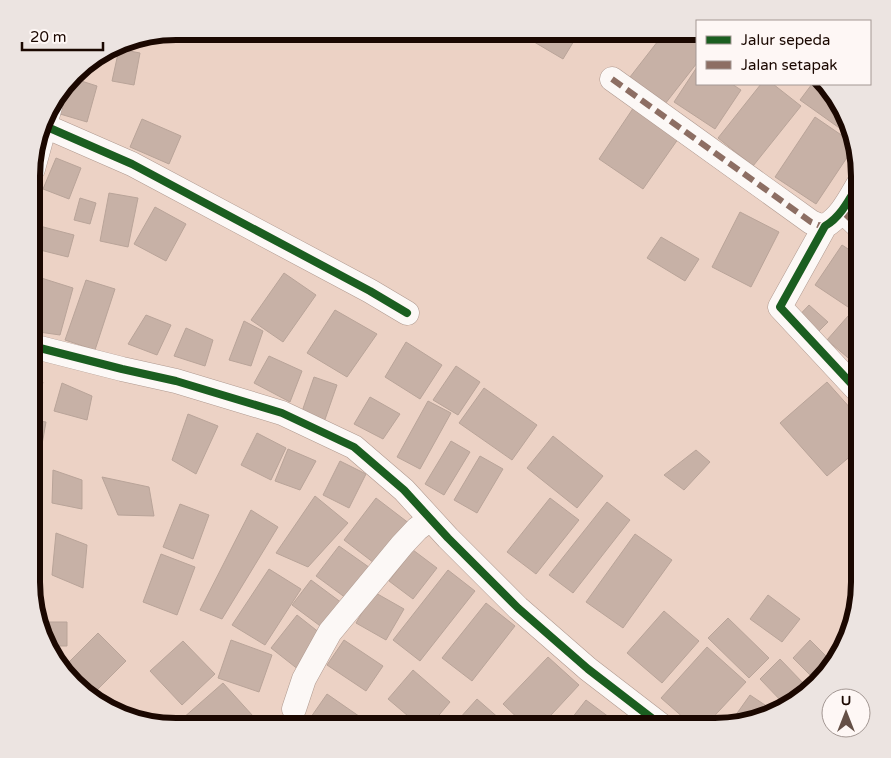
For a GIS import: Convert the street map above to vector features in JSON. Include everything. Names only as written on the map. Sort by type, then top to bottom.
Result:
[{"type":"street","points":[[612,79],[811,222],[818,225],[833,218],[851,223]]},
{"type":"street","points":[[49,128],[132,164],[370,291],[407,313]]},
{"type":"street","points":[[851,194],[833,218],[780,307],[851,383]]},
{"type":"street","points":[[40,348],[176,381],[282,414],[354,447],[404,490],[518,608],[588,669],[652,718]]},
{"type":"street","points":[[294,710],[304,680],[330,632],[402,545],[417,529],[430,519]]},
{"type":"building","points":[[531,40],[575,40],[563,59]]},
{"type":"building","points":[[659,40],[696,40],[696,64],[665,104],[630,77]]},
{"type":"building","points":[[124,50],[140,53],[134,85],[112,81],[118,53]]},
{"type":"building","points":[[696,69],[696,85],[734,85],[741,90],[715,129],[674,102]]},
{"type":"building","points":[[80,80],[97,86],[87,122],[60,114],[66,96]]},
{"type":"building","points":[[760,85],[774,85],[801,106],[753,166],[718,138]]},
{"type":"building","points":[[811,85],[816,85],[833,108],[844,131],[800,100]]},
{"type":"building","points":[[638,101],[683,132],[643,189],[599,159]]},
{"type":"building","points":[[815,117],[845,138],[849,154],[816,204],[775,177]]},
{"type":"building","points":[[142,119],[181,136],[169,164],[130,147]]},
{"type":"building","points":[[56,158],[81,168],[69,199],[43,189]]},
{"type":"building","points":[[109,193],[138,198],[128,247],[100,241]]},
{"type":"building","points":[[80,198],[96,203],[90,224],[74,220]]},
{"type":"building","points":[[155,207],[186,224],[166,261],[134,244]]},
{"type":"building","points":[[740,212],[779,232],[751,287],[712,267]]},
{"type":"building","points":[[40,226],[74,235],[68,257],[40,250]]},
{"type":"building","points":[[661,237],[699,259],[685,281],[647,258]]},
{"type":"building","points":[[842,245],[851,251],[851,309],[815,285]]},
{"type":"building","points":[[284,273],[316,295],[283,342],[251,320]]},
{"type":"building","points":[[40,278],[73,288],[60,335],[40,332]]},
{"type":"building","points":[[86,280],[115,289],[95,350],[65,340]]},
{"type":"building","points":[[809,305],[828,322],[810,340],[792,323]]},
{"type":"building","points":[[335,310],[377,334],[347,377],[307,353]]},
{"type":"building","points":[[146,315],[171,325],[157,355],[128,344]]},
{"type":"building","points":[[848,316],[851,319],[851,360],[827,340]]},
{"type":"building","points":[[244,321],[263,331],[251,366],[229,360]]},
{"type":"building","points":[[186,328],[213,340],[205,366],[174,356]]},
{"type":"building","points":[[406,342],[442,365],[420,399],[385,377]]},
{"type":"building","points":[[269,356],[302,371],[290,402],[254,383]]},
{"type":"building","points":[[456,366],[480,382],[458,415],[433,400]]},
{"type":"building","points":[[314,377],[337,385],[322,428],[299,420]]},
{"type":"building","points":[[40,381],[43,382],[40,394]]},
{"type":"building","points":[[827,382],[851,409],[851,456],[827,476],[780,423]]},
{"type":"building","points":[[62,383],[92,396],[87,420],[54,411]]},
{"type":"building","points":[[484,388],[537,425],[512,460],[459,423]]},
{"type":"building","points":[[370,397],[400,414],[383,439],[354,424]]},
{"type":"building","points":[[428,401],[451,413],[420,469],[397,457]]},
{"type":"building","points":[[188,414],[218,426],[196,474],[172,460]]},
{"type":"building","points":[[40,421],[46,422],[40,456]]},
{"type":"building","points":[[257,433],[286,448],[271,480],[241,465]]},
{"type":"building","points":[[553,436],[603,476],[577,508],[527,468]]},
{"type":"building","points":[[451,441],[470,452],[444,495],[425,484]]},
{"type":"building","points":[[288,449],[316,461],[300,490],[275,481]]},
{"type":"building","points":[[696,450],[710,462],[684,490],[664,475]]},
{"type":"building","points":[[480,456],[503,469],[477,513],[454,500]]},
{"type":"building","points":[[340,461],[366,474],[349,508],[323,495]]},
{"type":"building","points":[[53,470],[82,480],[82,509],[52,503]]},
{"type":"building","points":[[102,477],[149,487],[154,516],[118,515]]},
{"type":"building","points":[[315,496],[348,523],[308,567],[276,553]]},
{"type":"building","points":[[376,498],[410,524],[378,566],[344,540]]},
{"type":"building","points":[[550,498],[579,520],[536,574],[507,552]]},
{"type":"building","points":[[607,502],[630,520],[573,593],[549,575]]},
{"type":"building","points":[[180,504],[209,515],[193,559],[163,547]]},
{"type":"building","points":[[251,510],[278,527],[222,619],[200,610]]},
{"type":"building","points":[[56,533],[87,545],[83,588],[52,575]]},
{"type":"building","points":[[635,534],[672,560],[623,628],[586,602]]},
{"type":"building","points":[[339,546],[373,570],[350,601],[316,576]]},
{"type":"building","points":[[413,550],[437,568],[413,599],[389,581]]},
{"type":"building","points":[[161,554],[195,567],[177,615],[143,602]]},
{"type":"building","points":[[269,569],[301,589],[265,645],[232,625]]},
{"type":"building","points":[[448,570],[475,591],[420,661],[393,640]]},
{"type":"building","points":[[311,580],[346,606],[327,631],[292,605]]},
{"type":"building","points":[[374,592],[404,609],[386,640],[356,623]]},
{"type":"building","points":[[768,595],[800,619],[782,642],[750,619]]},
{"type":"building","points":[[486,603],[515,626],[472,681],[442,658]]},
{"type":"building","points":[[664,611],[699,641],[662,683],[627,653]]},
{"type":"building","points":[[297,615],[325,637],[299,670],[271,648]]},
{"type":"building","points":[[728,618],[769,658],[749,678],[708,638]]},
{"type":"building","points":[[46,622],[67,622],[67,646],[56,646]]},
{"type":"building","points":[[98,633],[126,661],[96,691],[67,664]]},
{"type":"building","points":[[231,640],[272,655],[259,692],[218,678]]},
{"type":"building","points":[[344,640],[383,666],[366,691],[327,665]]},
{"type":"building","points":[[810,640],[828,658],[811,676],[793,658]]},
{"type":"building","points":[[183,641],[215,674],[182,705],[150,671]]},
{"type":"building","points":[[707,647],[746,682],[712,718],[684,718],[661,698]]},
{"type":"building","points":[[548,657],[579,685],[548,718],[518,718],[503,704]]},
{"type":"building","points":[[780,659],[804,684],[781,701],[760,679]]},
{"type":"building","points":[[413,670],[450,702],[437,718],[410,718],[388,699]]},
{"type":"building","points":[[223,683],[255,718],[183,718]]},
{"type":"building","points":[[327,694],[362,718],[310,718]]},
{"type":"building","points":[[750,695],[768,707],[759,711],[735,717]]},
{"type":"building","points":[[477,699],[499,718],[460,718]]},
{"type":"building","points":[[586,700],[610,718],[572,718]]},
{"type":"marked path","points":[[612,79],[811,222],[825,226]]},
{"type":"marked path","points":[[842,211],[851,219]]},
{"type":"cycle path","points":[[49,128],[132,164],[370,291],[407,313]]},
{"type":"cycle path","points":[[851,197],[836,218],[825,226],[780,307],[851,383]]},
{"type":"cycle path","points":[[40,348],[176,381],[282,413],[354,447],[404,490],[448,538],[518,608],[588,669],[652,718]]}]
